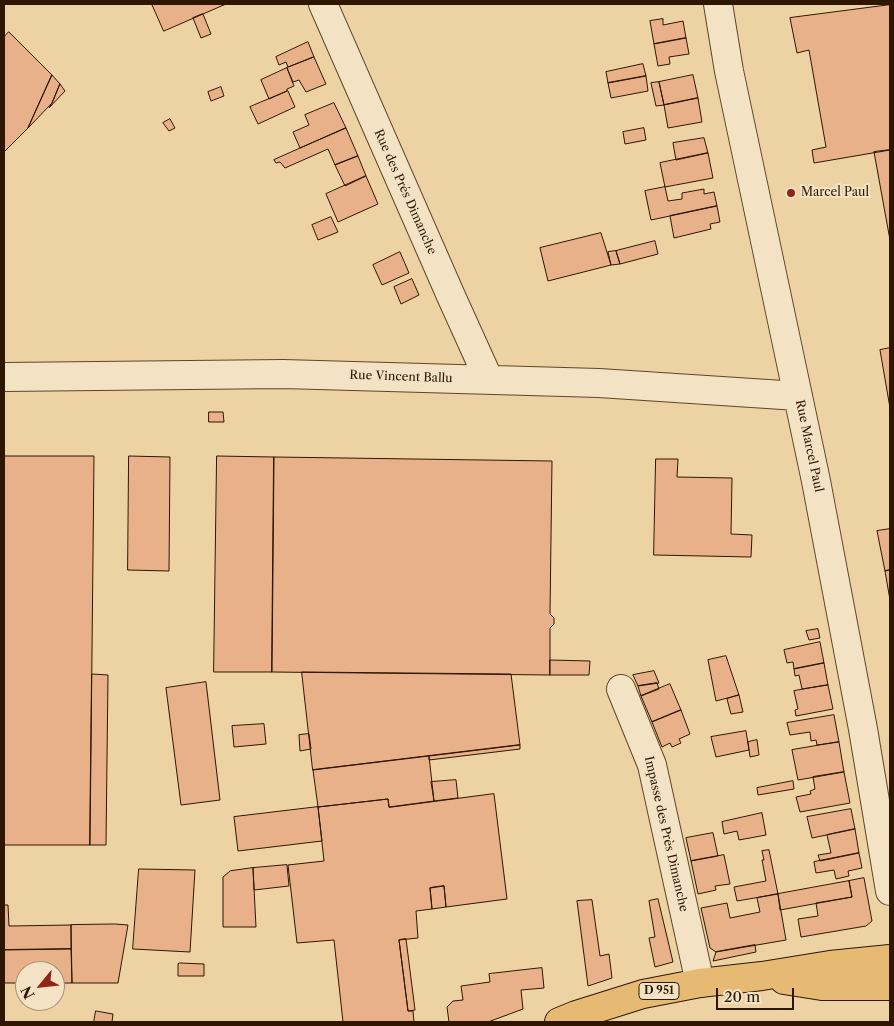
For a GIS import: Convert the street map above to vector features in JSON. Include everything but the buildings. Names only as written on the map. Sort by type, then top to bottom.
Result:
[{"type":"main road","name":"D 951","points":[[558,1022],[643,994],[700,983],[762,976],[830,965],[890,959]]},
{"type":"main road","name":"D 951","points":[[762,976],[822,986],[890,986]]},
{"type":"street","name":"Rue des Prés Dimanche","points":[[323,4],[489,380]]},
{"type":"street","name":"Rue Marcel Paul","points":[[718,4],[729,71],[816,481],[858,700],[890,891]]},
{"type":"street","name":"Rue Vincent Ballu","points":[[4,377],[283,374],[599,383],[798,396]]},
{"type":"street","name":"Impasse des Près Dimanche","points":[[621,689],[652,765],[700,983]]},
{"type":"place","name":"Marcel Paul","points":[[791,193]]}]
